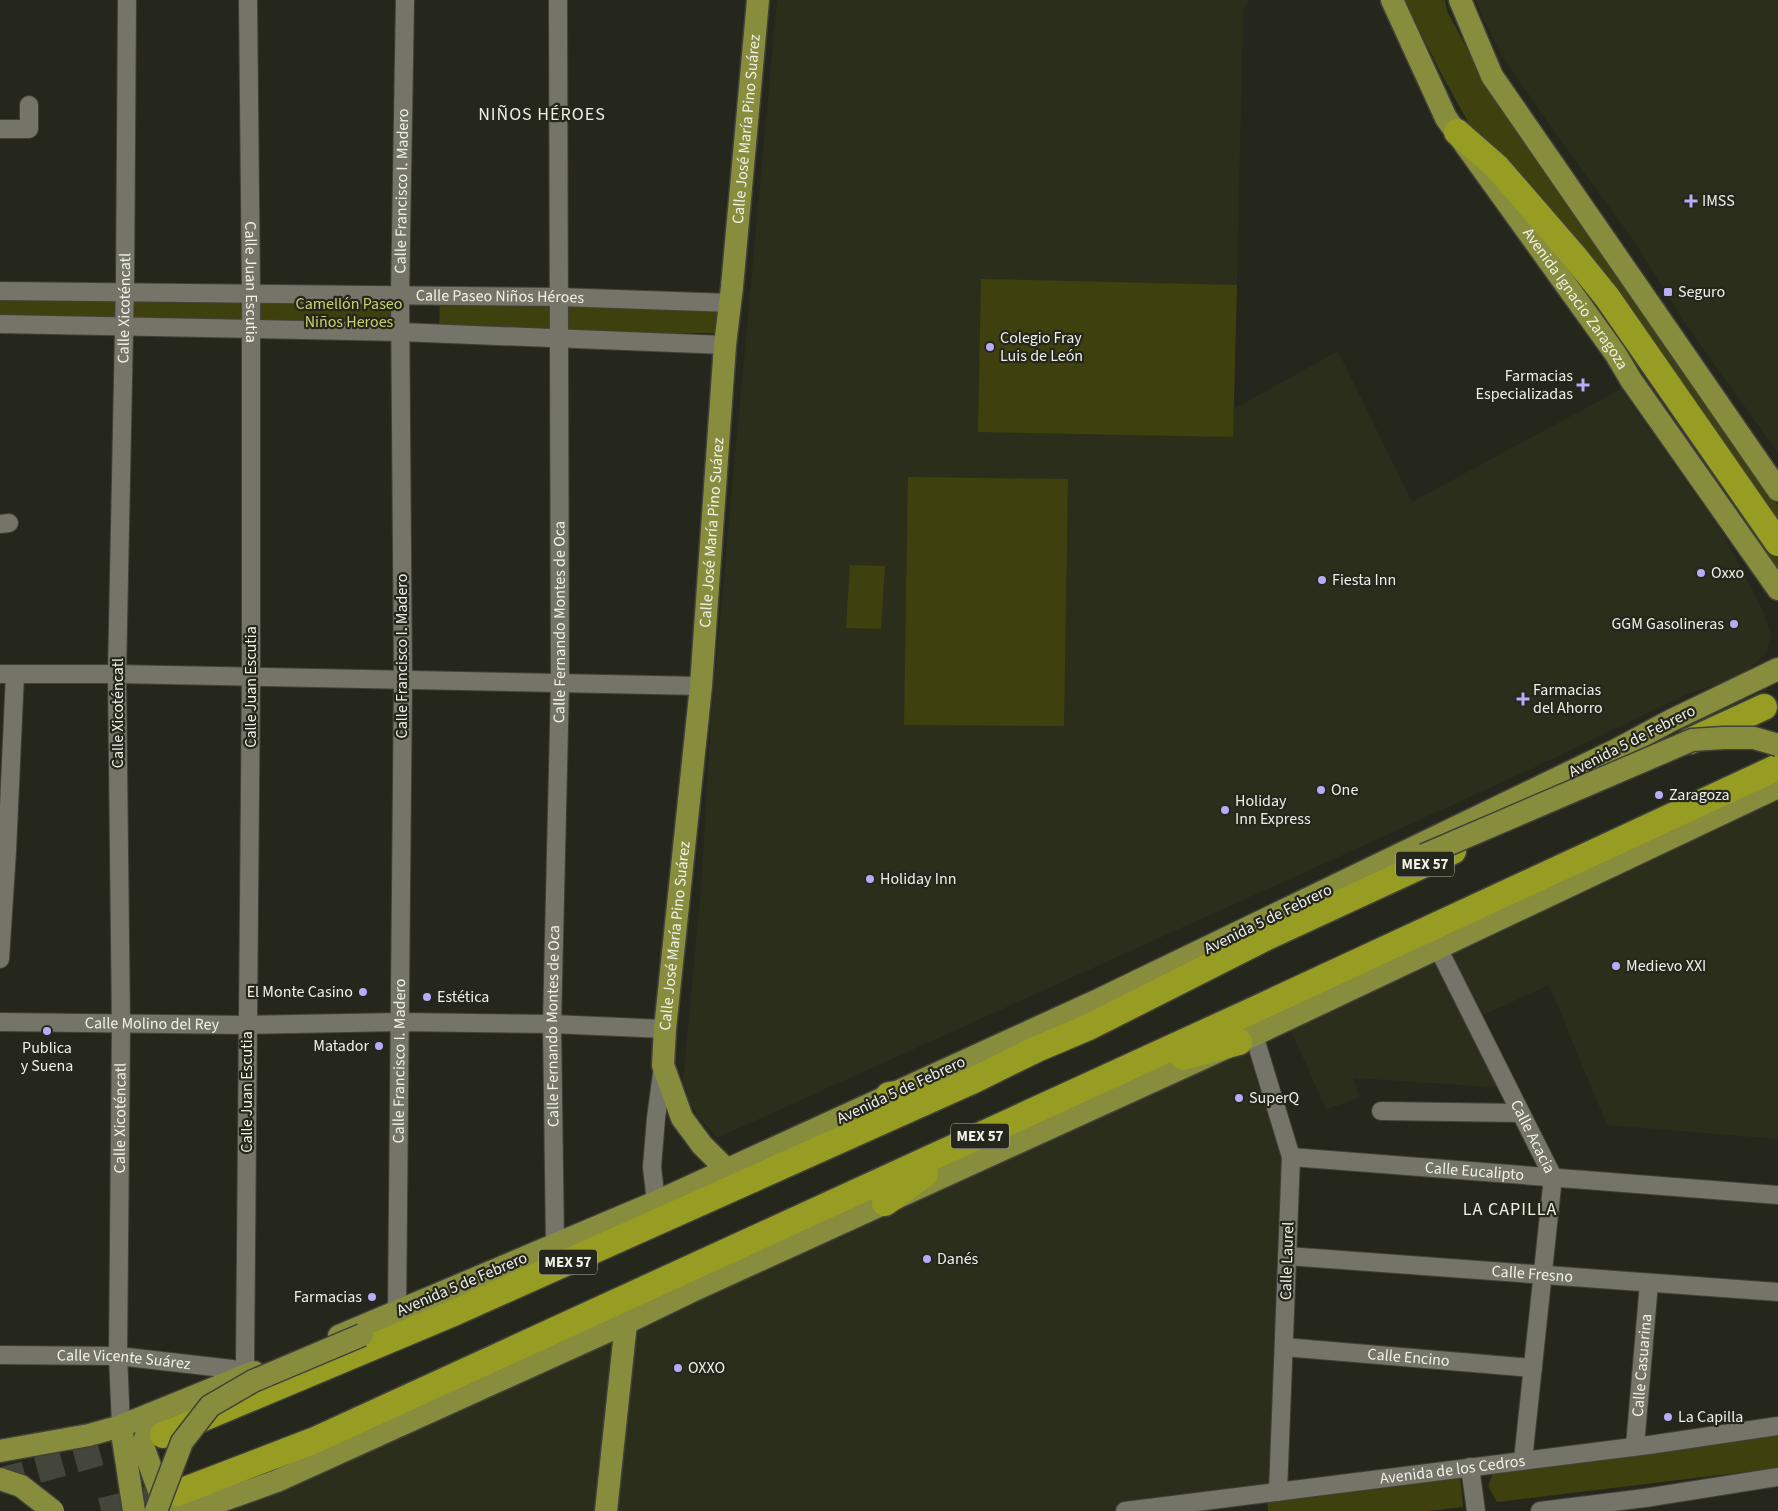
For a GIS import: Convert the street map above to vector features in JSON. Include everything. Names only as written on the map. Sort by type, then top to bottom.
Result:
[{"type":"highway","points":[[1457,132],[1497,167],[1607,297],[1778,543]]},
{"type":"highway","name":"Avenida 5 de Febrero","points":[[162,1423],[456,1312],[1089,1027],[1267,937],[1764,707]]},
{"type":"highway","name":"MEX 57","points":[[190,1504],[315,1440],[1102,1080],[1778,767]]},
{"type":"highway","points":[[1089,1027],[1152,974]]},
{"type":"highway","points":[[1102,1080],[1247,1038]]},
{"type":"highway","points":[[890,1095],[970,1082]]},
{"type":"highway","points":[[885,1203],[975,1138]]},
{"type":"main road","name":"Calle José María Pino Suárez","points":[[727,1170],[702,1145],[682,1118],[663,1066],[665,1029],[701,686],[725,345],[731,303],[758,0]]},
{"type":"main road","name":"Avenida Ignacio Zaragoza","points":[[1392,0],[1446,118],[1615,354],[1631,380],[1778,589]]},
{"type":"main road","points":[[1460,0],[1492,76],[1778,490]]},
{"type":"main road","points":[[1615,354],[1636,368],[1645,370],[1661,361],[1667,347],[1666,338],[1651,308]]},
{"type":"main road","name":"Avenida 5 de Febrero","points":[[0,1451],[89,1435],[121,1426],[162,1423],[247,1375],[656,1202],[1152,974],[1324,892],[1778,669]]},
{"type":"main road","points":[[1324,892],[1424,855],[1692,740],[1754,738],[1778,745]]},
{"type":"main road","points":[[232,1511],[277,1481],[1247,1038],[1778,787]]},
{"type":"main road","points":[[156,1511],[182,1442],[210,1406],[253,1381],[532,1264],[654,1210],[727,1170]]},
{"type":"main road","points":[[606,1511],[626,1323]]},
{"type":"main road","points":[[162,1423],[148,1428],[143,1446],[159,1491],[176,1505],[190,1504],[277,1481]]},
{"type":"main road","points":[[121,1426],[134,1511]]},
{"type":"main road","points":[[0,1479],[21,1486],[53,1511]]},
{"type":"street","name":"Calle Xicoténcatl","points":[[121,1426],[118,1356],[121,1025],[118,674],[125,293],[127,0]]},
{"type":"street","name":"Calle Juan Escutia","points":[[247,1375],[245,1363],[251,676],[251,294],[248,0]]},
{"type":"street","name":"Calle Francisco I. Madero","points":[[397,1312],[403,679],[400,296],[405,0]]},
{"type":"street","name":"Calle Fernando Montes de Oca","points":[[555,1244],[552,1024],[560,683],[558,0]]},
{"type":"street","points":[[0,129],[28,129],[29,105]]},
{"type":"street","name":"Calle Paseo Niños Héroes","points":[[0,291],[559,297],[731,303]]},
{"type":"street","points":[[0,324],[400,332],[725,345]]},
{"type":"street","points":[[0,959],[7,674],[251,676],[701,686]]},
{"type":"street","name":"Calle Acacia","points":[[1438,948],[1519,1113],[1553,1177],[1523,1460]]},
{"type":"street","name":"Calle Molino del Rey","points":[[0,1022],[121,1025],[400,1022],[552,1024],[665,1029]]},
{"type":"street","name":"Calle Laurel","points":[[1247,1038],[1291,1157],[1278,1492]]},
{"type":"street","name":"Calle José María Pino Suárez","points":[[656,1202],[652,1167],[663,1066]]},
{"type":"street","points":[[1381,1111],[1519,1113]]},
{"type":"street","name":"Calle Eucalipto","points":[[1291,1157],[1778,1195]]},
{"type":"street","name":"Calle Fresno","points":[[1287,1256],[1778,1292]]},
{"type":"street","name":"Calle Casuarina","points":[[1635,1446],[1649,1282]]},
{"type":"street","name":"Calle Encino","points":[[1284,1347],[1533,1368]]},
{"type":"street","name":"Calle Vicente Suárez","points":[[0,1356],[118,1356],[232,1369],[247,1375]]},
{"type":"street","name":"Avenida de los Cedros","points":[[1125,1511],[1248,1503],[1278,1492],[1778,1426]]},
{"type":"street","points":[[1470,1467],[1476,1511]]},
{"type":"street","points":[[1540,1511],[1662,1503],[1778,1478]]},
{"type":"shaded area","points":[[777,0],[1249,0],[1243,11],[1234,409],[1338,351],[1412,502],[1621,389],[1723,534],[1763,611],[1771,635],[1766,653],[1742,676],[1685,695],[1531,769],[717,1138],[698,1116],[690,1103],[683,1082],[701,889],[711,719]]},
{"type":"shaded area","name":"IMSS","points":[[1476,0],[1778,0],[1778,453],[1687,326],[1634,241],[1502,56]]},
{"type":"shaded area","points":[[1778,787],[1778,1139],[1607,1125],[1549,985],[1474,1019],[1508,1088],[1353,1078],[1360,1098],[1326,1109],[1286,1020]]},
{"type":"shaded area","points":[[1254,1035],[1291,1157],[1278,1492],[1125,1511],[232,1511],[277,1481]]},
{"type":"green space","points":[[1404,0],[1445,0],[1447,11],[1494,100],[1744,460],[1778,505],[1778,569],[1707,464],[1482,147],[1442,75]]},
{"type":"green space","points":[[981,279],[1237,285],[1233,437],[978,432]]},
{"type":"green space","name":"Camellón Paseo Niños Heroes","points":[[0,291],[400,296],[400,332],[0,324]]},
{"type":"green space","name":"Camellón Paseo Niños Heroes","points":[[440,296],[720,299],[717,333],[439,333]]},
{"type":"green space","points":[[908,477],[1068,479],[1064,726],[904,725]]},
{"type":"green space","points":[[850,565],[885,566],[881,629],[846,628]]},
{"type":"green space","points":[[1778,1435],[1778,1468],[1497,1502],[1488,1486],[1493,1473]]},
{"type":"green space","points":[[1460,1476],[1463,1507],[1427,1511],[1268,1511],[1267,1499]]},
{"type":"tunnel","points":[[0,1481],[148,1439]]},
{"type":"tunnel","points":[[101,1511],[177,1493]]},
{"type":"place","name":"IMSS","points":[[1691,201]]},
{"type":"place","name":"Seguro","points":[[1668,292]]},
{"type":"place","name":"Colegio Fray Luis de León","points":[[990,347]]},
{"type":"place","name":"Farmacias Especializadas","points":[[1583,385]]},
{"type":"place","name":"Oxxo","points":[[1701,573]]},
{"type":"place","name":"Fiesta Inn","points":[[1322,580]]},
{"type":"place","name":"GGM Gasolineras","points":[[1734,624]]},
{"type":"place","name":"Farmacias del Ahorro","points":[[1523,699]]},
{"type":"place","name":"One","points":[[1321,790]]},
{"type":"place","name":"Zaragoza","points":[[1659,795]]},
{"type":"place","name":"Holiday Inn Express","points":[[1225,810]]},
{"type":"place","name":"Holiday Inn","points":[[870,879]]},
{"type":"place","name":"Medievo XXI","points":[[1616,966]]},
{"type":"place","name":"El Monte Casino","points":[[363,992]]},
{"type":"place","name":"Estética","points":[[427,997]]},
{"type":"place","name":"Publica y Suena","points":[[47,1031]]},
{"type":"place","name":"Matador","points":[[379,1046]]},
{"type":"place","name":"SuperQ","points":[[1239,1098]]},
{"type":"place","name":"Danés","points":[[927,1259]]},
{"type":"place","name":"Farmacias","points":[[372,1297]]},
{"type":"place","name":"OXXO","points":[[678,1368]]},
{"type":"place","name":"La Capilla","points":[[1668,1417]]},
{"type":"district","name":"NIÑOS HÉROES","points":[[542,114]]},
{"type":"district","name":"LA CAPILLA","points":[[1510,1209]]}]
